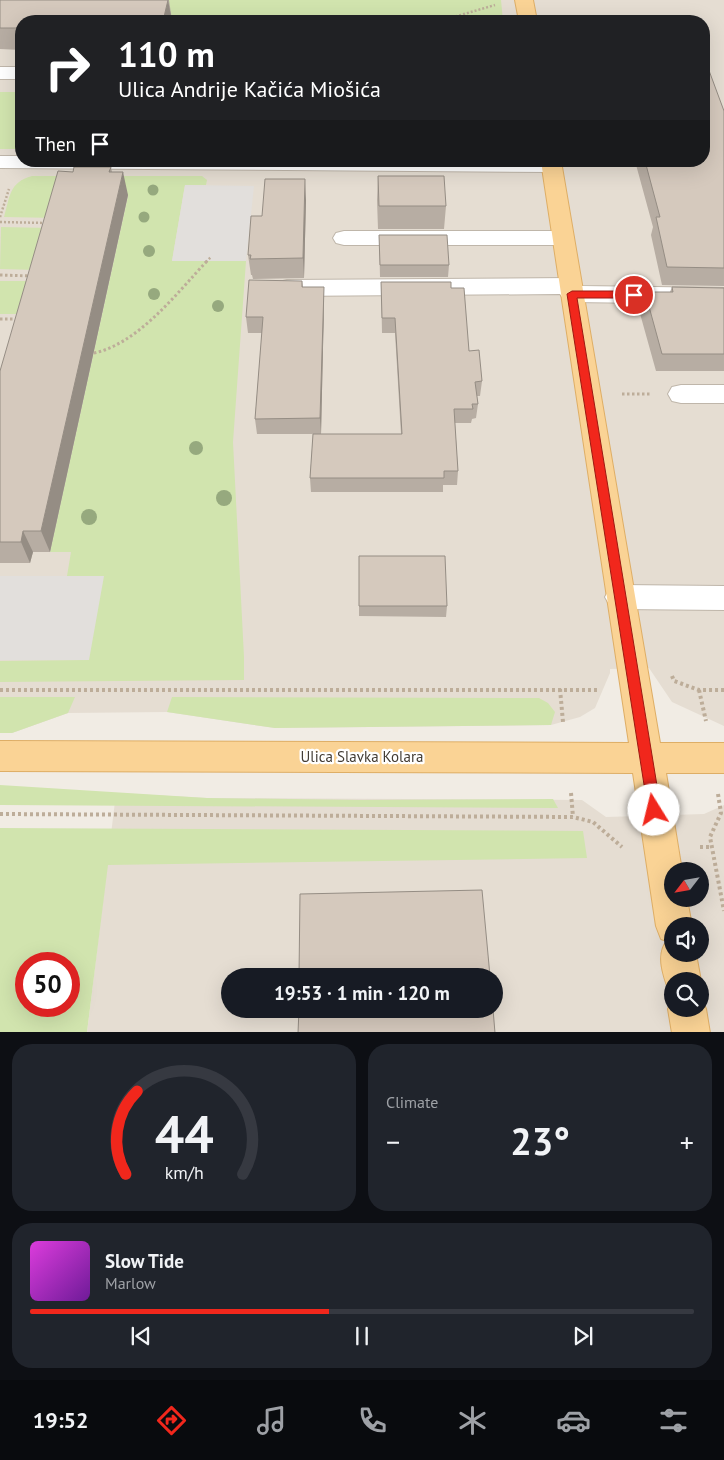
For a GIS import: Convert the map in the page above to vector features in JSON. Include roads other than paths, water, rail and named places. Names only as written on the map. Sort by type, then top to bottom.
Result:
[{"type":"main road","points":[[524,0],[527,15]]},
{"type":"main road","points":[[551,167],[673,917]]},
{"type":"main road","name":"Ulica Slavka Kolara","points":[[0,756],[724,758]]},
{"type":"main road","points":[[688,1017],[691,1032]]},
{"type":"street","points":[[0,73],[15,74]]},
{"type":"street","points":[[0,162],[15,162]]},
{"type":"street","points":[[344,238],[563,238]]},
{"type":"street","points":[[268,288],[571,290],[651,295],[724,296]]},
{"type":"street","points":[[651,295],[656,319]]},
{"type":"street","points":[[681,394],[724,394]]},
{"type":"street","points":[[620,597],[724,598]]}]
